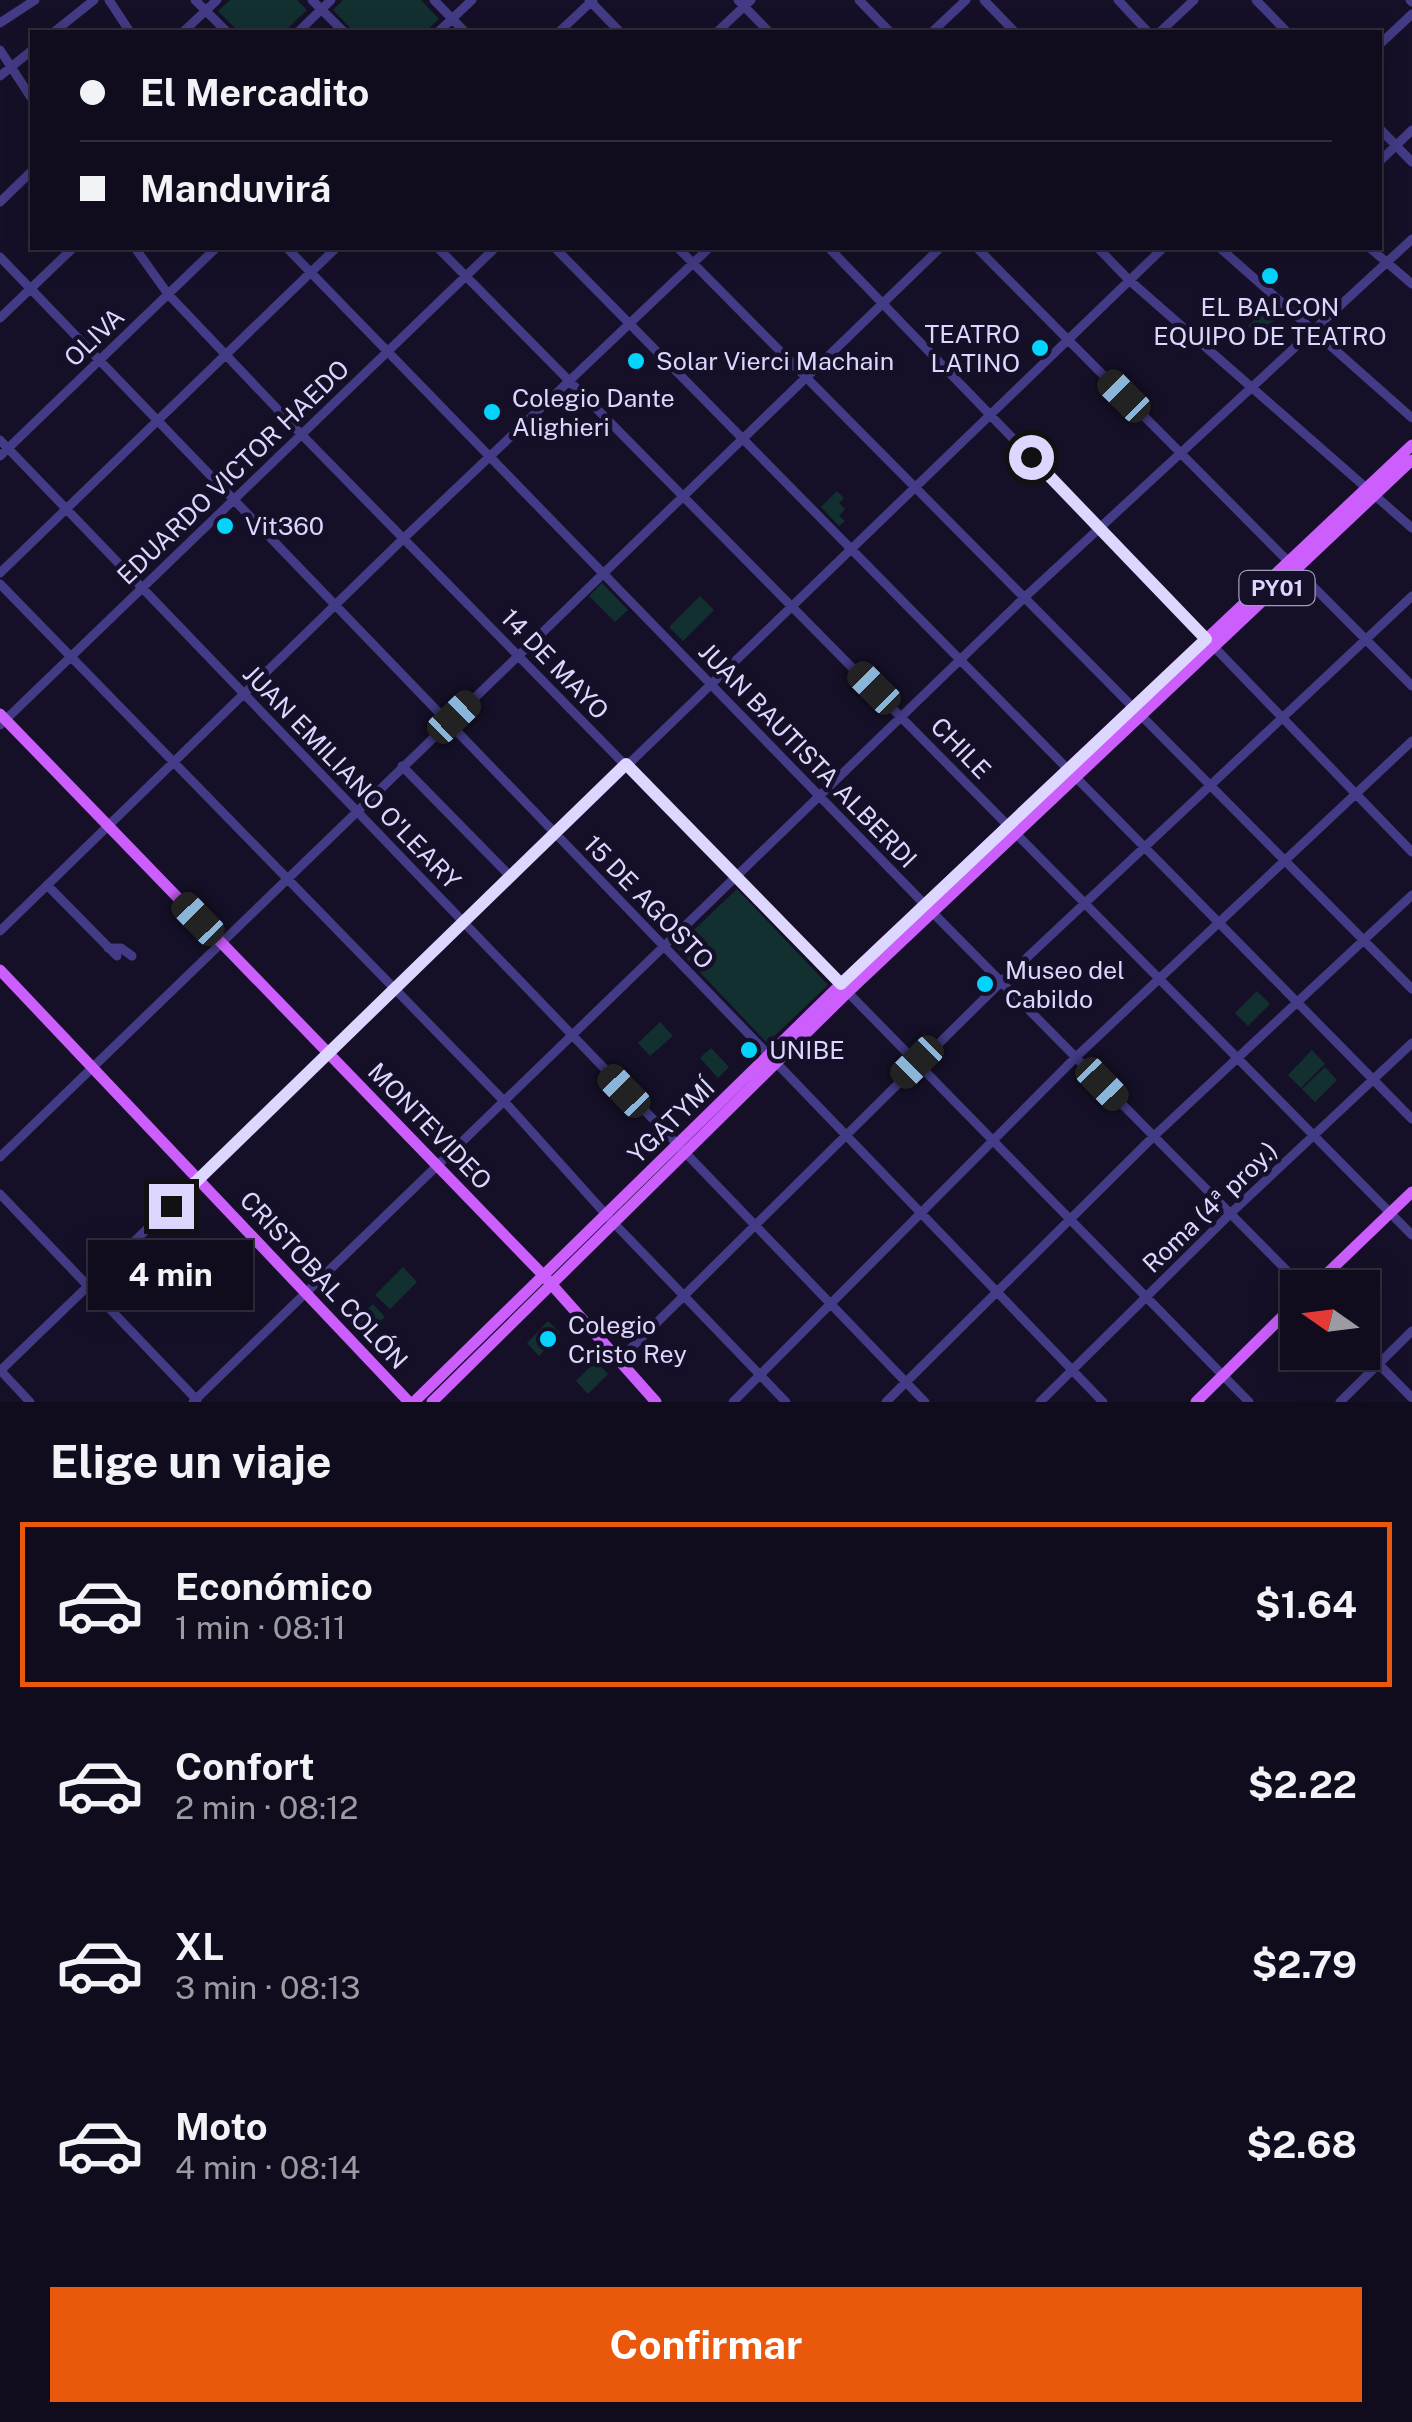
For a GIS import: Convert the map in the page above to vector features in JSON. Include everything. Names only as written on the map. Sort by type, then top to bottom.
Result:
[{"type":"main road","name":"PY01","points":[[1138,712],[1371,491],[1412,445]]},
{"type":"main road","name":"PY01","points":[[1371,491],[1412,460]]},
{"type":"main road","name":"YGATYMÍ","points":[[432,1402],[548,1280],[845,988],[1138,712]]},
{"type":"main road","name":"MONTEVIDEO","points":[[2,720],[548,1280],[656,1402]]},
{"type":"main road","name":"CRISTOBAL COLÓN","points":[[0,970],[412,1402]]},
{"type":"main road","points":[[1327,1270],[1412,1192]]},
{"type":"main road","name":"YGATYMÍ","points":[[412,1402],[548,1280]]},
{"type":"main road","points":[[1196,1402],[1280,1319]]},
{"type":"street","points":[[0,24],[35,0]]},
{"type":"street","points":[[56,30],[94,0]]},
{"type":"street","points":[[109,0],[129,30]]},
{"type":"street","points":[[195,0],[225,30]]},
{"type":"street","points":[[185,30],[217,0]]},
{"type":"street","points":[[312,0],[342,30]]},
{"type":"street","points":[[300,30],[331,0]]},
{"type":"street","points":[[434,0],[463,30]]},
{"type":"street","points":[[440,30],[472,0]]},
{"type":"street","points":[[859,0],[888,30]]},
{"type":"street","points":[[934,30],[966,0]]},
{"type":"street","points":[[984,0],[1014,30]]},
{"type":"street","points":[[1118,0],[1146,30]]},
{"type":"street","points":[[1162,30],[1194,0]]},
{"type":"street","points":[[1256,0],[1285,30]]},
{"type":"street","points":[[561,30],[591,1],[618,30]]},
{"type":"street","points":[[719,30],[744,2],[767,30]]},
{"type":"street","points":[[1382,42],[1412,14]]},
{"type":"street","points":[[0,50],[30,96]]},
{"type":"street","points":[[0,76],[30,52]]},
{"type":"street","points":[[1382,158],[1412,130]]},
{"type":"street","points":[[1382,131],[1412,162]]},
{"type":"street","points":[[0,202],[30,173]]},
{"type":"street","points":[[0,1194],[196,1401],[1025,597],[1412,238]]},
{"type":"street","points":[[0,318],[70,250]]},
{"type":"street","name":"14 DE MAYO","points":[[135,250],[168,294],[301,434],[1248,1402]]},
{"type":"street","name":"OLIVA","points":[[3,448],[214,250]]},
{"type":"street","name":"JUAN BAUTISTA ALBERDI","points":[[288,250],[929,909],[1289,1270]]},
{"type":"street","points":[[0,573],[334,250]]},
{"type":"street","name":"CHILE","points":[[440,250],[1412,1235]]},
{"type":"street","name":"EDUARDO VICTOR HAEDO","points":[[2,720],[493,250]]},
{"type":"street","points":[[557,250],[1412,1119]]},
{"type":"street","points":[[680,250],[1412,989]]},
{"type":"street","points":[[0,931],[404,538],[708,250]]},
{"type":"street","points":[[831,250],[1412,852]]},
{"type":"street","points":[[0,1157],[938,250]]},
{"type":"street","points":[[979,250],[1412,686]]},
{"type":"street","points":[[1100,250],[1129,280],[1412,528]]},
{"type":"street","points":[[30,1402],[0,1370],[1162,250]]},
{"type":"street","points":[[1222,250],[1412,418]]},
{"type":"street","points":[[1372,250],[1412,284]]},
{"type":"street","name":"15 DE AGOSTO","points":[[0,257],[1103,1402]]},
{"type":"street","name":"JUAN EMILIANO O'LEARY","points":[[3,448],[66,508],[924,1402]]},
{"type":"street","points":[[0,584],[504,1101],[610,1219],[786,1402]]},
{"type":"street","points":[[619,1360],[917,1062],[1412,596]]},
{"type":"street","points":[[733,1402],[1076,1058],[1412,741]]},
{"type":"street","points":[[402,766],[511,877]]},
{"type":"street","points":[[48,885],[112,952],[121,948],[132,956]]},
{"type":"street","points":[[886,1402],[1154,1136],[1412,895]]},
{"type":"street","name":"Roma (4ª proy.)","points":[[1040,1402],[1230,1213],[1412,1043]]},
{"type":"street","points":[[1380,1362],[1412,1331]]},
{"type":"street","points":[[1380,1366],[1412,1398]]},
{"type":"street","points":[[1340,1402],[1372,1370]]},
{"type":"green space","points":[[230,0],[297,0],[307,10],[286,30],[237,30],[218,11]]},
{"type":"green space","points":[[343,0],[421,0],[439,19],[427,30],[352,30],[333,10]]},
{"type":"green space","points":[[1270,304],[1280,314],[1258,336],[1248,326]]},
{"type":"green space","points":[[837,491],[844,498],[839,503],[845,509],[839,516],[845,521],[839,526],[821,507]]},
{"type":"green space","points":[[602,583],[628,610],[615,622],[589,596]]},
{"type":"green space","points":[[700,596],[714,610],[683,641],[669,627]]},
{"type":"green space","points":[[737,889],[828,985],[767,1043],[676,947]]},
{"type":"green space","points":[[1257,991],[1270,1004],[1248,1026],[1235,1013]]},
{"type":"green space","points":[[660,1022],[673,1036],[650,1056],[638,1043]]},
{"type":"green space","points":[[711,1048],[729,1067],[718,1078],[700,1058]]},
{"type":"green space","points":[[1312,1050],[1325,1064],[1301,1088],[1288,1075]]},
{"type":"green space","points":[[1325,1067],[1337,1080],[1315,1102],[1302,1089]]},
{"type":"green space","points":[[403,1267],[417,1282],[390,1309],[375,1295]]},
{"type":"green space","points":[[373,1304],[385,1317],[363,1337],[351,1324]]},
{"type":"green space","points":[[548,1321],[560,1333],[539,1356],[527,1343]]},
{"type":"green space","points":[[596,1361],[608,1374],[588,1394],[576,1381]]},
{"type":"place","name":"EL BALCON EQUIPO DE TEATRO","points":[[1270,276]]},
{"type":"place","name":"TEATRO LATINO","points":[[1040,348]]},
{"type":"place","name":"Solar Vierci Machain","points":[[636,361]]},
{"type":"place","name":"Colegio Dante Alighieri","points":[[492,412]]},
{"type":"place","name":"Vit360","points":[[225,526]]},
{"type":"place","name":"Museo del Cabildo","points":[[985,984]]},
{"type":"place","name":"UNIBE","points":[[749,1050]]},
{"type":"place","name":"Colegio Cristo Rey","points":[[548,1339]]},
{"type":"route","points":[[171,1206],[626,764],[841,984],[1206,639],[1031,457]]}]
